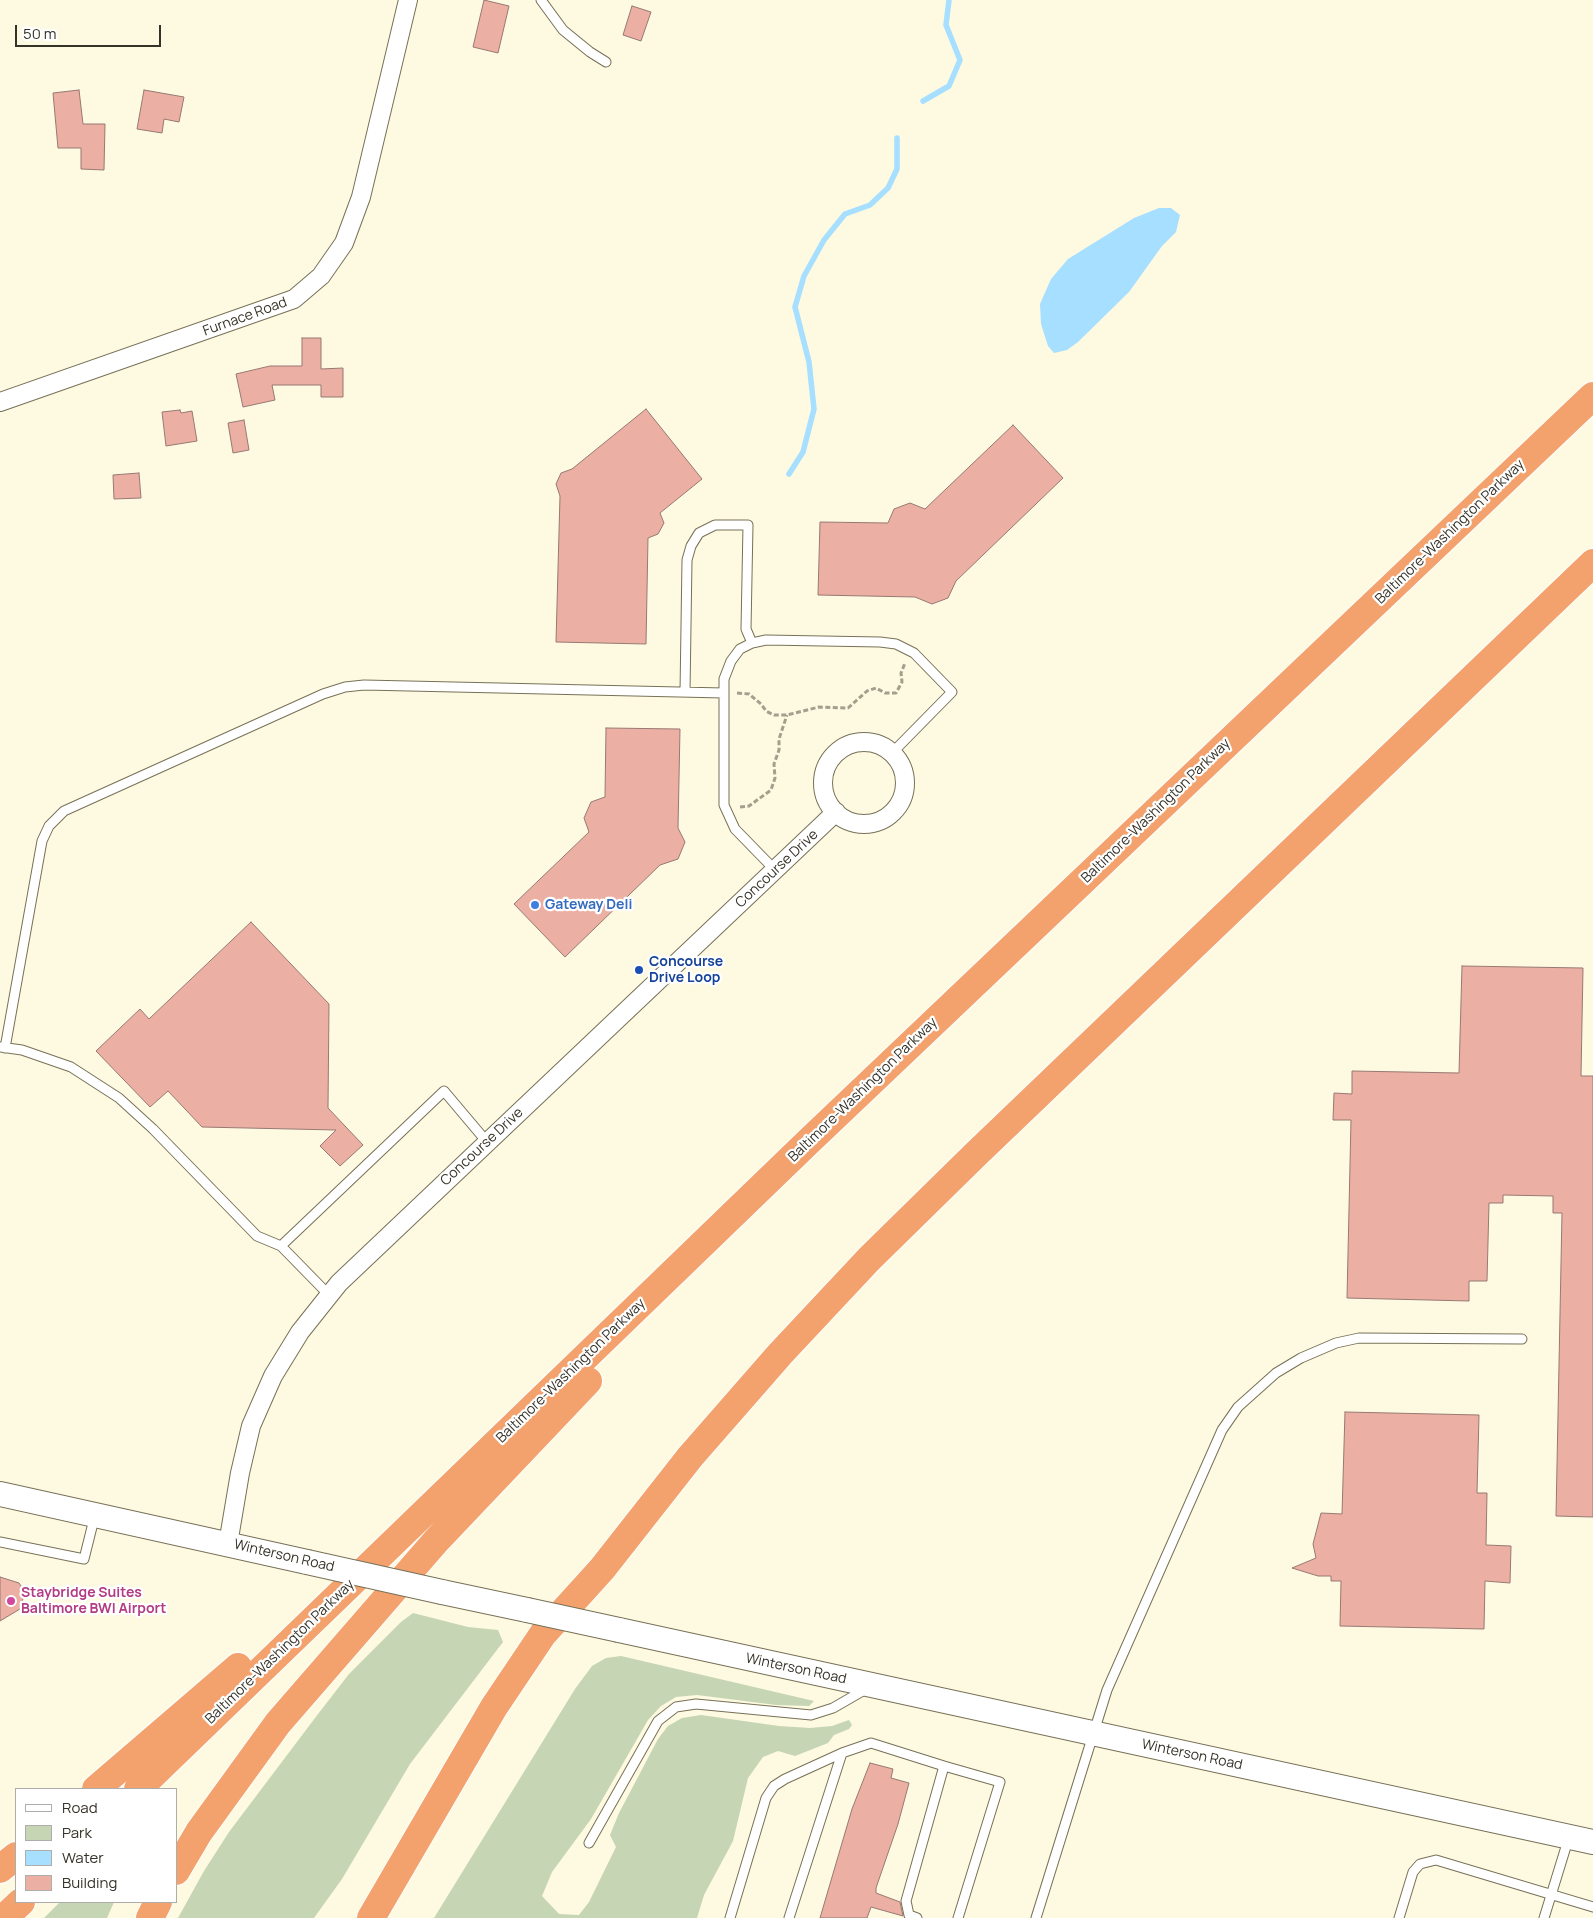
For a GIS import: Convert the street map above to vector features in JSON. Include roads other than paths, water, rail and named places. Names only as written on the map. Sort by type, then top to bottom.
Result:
[{"type":"highway","name":"Baltimore-Washington Parkway","points":[[139,1788],[808,1142],[1593,396]]},
{"type":"highway","points":[[371,1918],[494,1708],[544,1634],[602,1568],[690,1458],[780,1354],[869,1259],[1593,563]]},
{"type":"highway","points":[[178,1868],[199,1832],[278,1723],[436,1541],[568,1400],[713,1256],[1031,953],[1091,873]]},
{"type":"highway","points":[[97,1788],[227,1677],[707,1217],[808,1142]]},
{"type":"highway","points":[[392,1918],[496,1737],[602,1568]]},
{"type":"highway","points":[[0,1869],[15,1857]]},
{"type":"highway","points":[[4,1918],[20,1903]]},
{"type":"highway","points":[[150,1918],[158,1903]]},
{"type":"street","name":"Furnace Road","points":[[0,402],[294,299],[322,276],[344,243],[361,198],[408,0]]},
{"type":"street","points":[[859,742],[877,744],[892,754],[902,769],[905,786],[903,796],[894,811],[878,821],[860,823],[852,822],[836,812],[826,797],[823,779],[825,770],[835,755],[850,745],[859,742]]},
{"type":"street","name":"Concourse Drive","points":[[228,1544],[240,1473],[251,1426],[273,1376],[300,1332],[329,1295],[339,1283],[487,1142],[836,812]]},
{"type":"street","name":"Winterson Road","points":[[0,1494],[1593,1842]]},
{"type":"lane","points":[[542,0],[563,30],[590,52],[606,62]]},
{"type":"lane","points":[[685,692],[687,560],[691,546],[699,533],[714,524],[748,526],[746,629],[752,643]]},
{"type":"lane","points":[[775,870],[735,829],[724,805],[724,679],[731,661],[740,649],[752,643],[766,640],[880,642],[896,644],[914,653],[952,692],[892,754]]},
{"type":"lane","points":[[329,1295],[281,1246],[258,1236],[153,1129],[119,1098],[71,1067],[22,1050],[3,1048],[42,841],[49,826],[64,811],[323,694],[345,687],[364,685],[724,693]]},
{"type":"lane","points":[[281,1246],[444,1091],[487,1142]]},
{"type":"lane","points":[[1036,1918],[1107,1690],[1222,1430],[1238,1407],[1276,1373],[1301,1358],[1336,1342],[1359,1338],[1522,1339]]},
{"type":"lane","points":[[0,1542],[84,1559],[95,1515]]},
{"type":"lane","points":[[589,1843],[658,1721],[676,1707],[696,1704],[811,1715],[833,1708],[873,1686]]},
{"type":"lane","points":[[730,1918],[766,1798],[774,1786],[842,1753],[871,1743],[1000,1782],[958,1918]]},
{"type":"lane","points":[[789,1918],[842,1753]]},
{"type":"lane","points":[[917,1918],[908,1915],[906,1901],[944,1766]]},
{"type":"lane","points":[[1544,1918],[1569,1837]]},
{"type":"lane","points":[[1399,1918],[1413,1872],[1420,1864],[1436,1860],[1593,1907]]},
{"type":"water","points":[[1159,208],[1171,208],[1180,215],[1176,232],[1162,246],[1129,292],[1078,342],[1067,350],[1054,353],[1048,346],[1041,324],[1040,304],[1051,279],[1068,259],[1134,218]]},
{"type":"waterway","points":[[923,101],[949,86],[960,60],[946,25],[949,0]]},
{"type":"waterway","points":[[789,474],[803,452],[814,409],[809,362],[795,307],[804,276],[824,240],[845,214],[870,205],[888,188],[897,169],[897,138]]},
{"type":"place","name":"Gateway Deli","points":[[535,905]]},
{"type":"place","name":"Concourse Drive Loop","points":[[639,970]]},
{"type":"place","name":"Staybridge Suites Baltimore BWI Airport","points":[[11,1601]]}]
